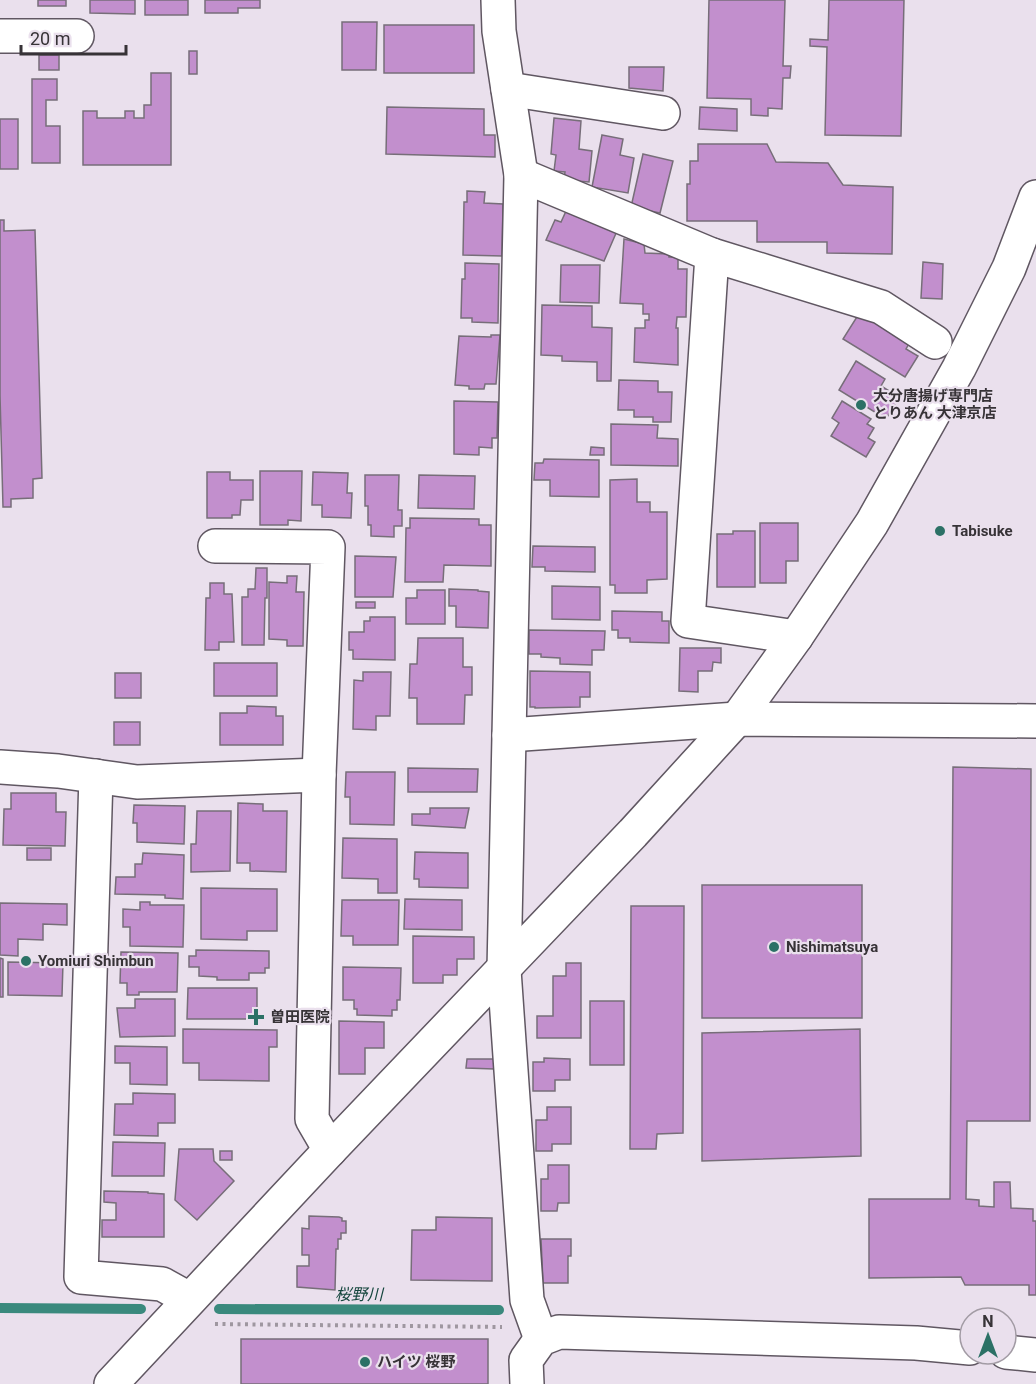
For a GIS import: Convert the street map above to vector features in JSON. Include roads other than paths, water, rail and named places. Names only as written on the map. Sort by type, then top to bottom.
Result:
[{"type":"street","points":[[498,0],[499,31],[520,175],[504,970],[527,1300],[541,1339]]},
{"type":"street","points":[[0,36],[77,36]]},
{"type":"street","points":[[508,89],[663,113]]},
{"type":"street","points":[[520,175],[712,255],[881,307],[935,342]]},
{"type":"street","points":[[111,1384],[330,1150],[633,833],[736,719],[796,637],[872,523],[959,368],[1023,273],[1036,197]]},
{"type":"street","points":[[712,255],[688,621],[796,637]]},
{"type":"street","points":[[215,546],[328,548],[319,775],[312,1119],[330,1150]]},
{"type":"street","points":[[509,735],[736,719],[1036,721]]},
{"type":"street","points":[[0,767],[137,782],[319,775]]},
{"type":"street","points":[[96,776],[81,1277],[162,1284],[189,1299]]},
{"type":"street","points":[[527,1384],[526,1360],[541,1339],[559,1332],[916,1343],[958,1347]]},
{"type":"street","points":[[1018,1353],[1036,1355]]},
{"type":"waterway","name":"桜野川","points":[[0,1308],[141,1309]]},
{"type":"waterway","name":"桜野川","points":[[219,1309],[499,1310]]},
{"type":"place","name":"大分唐揚げ専門店 とりあん 大津京店","points":[[861,405]]},
{"type":"place","name":"Tabisuke","points":[[940,531]]},
{"type":"place","name":"Nishimatsuya","points":[[774,947]]},
{"type":"place","name":"Yomiuri Shimbun","points":[[26,961]]},
{"type":"place","name":"曽田医院","points":[[256,1017]]},
{"type":"place","name":"ハイツ 桜野","points":[[365,1362]]}]
